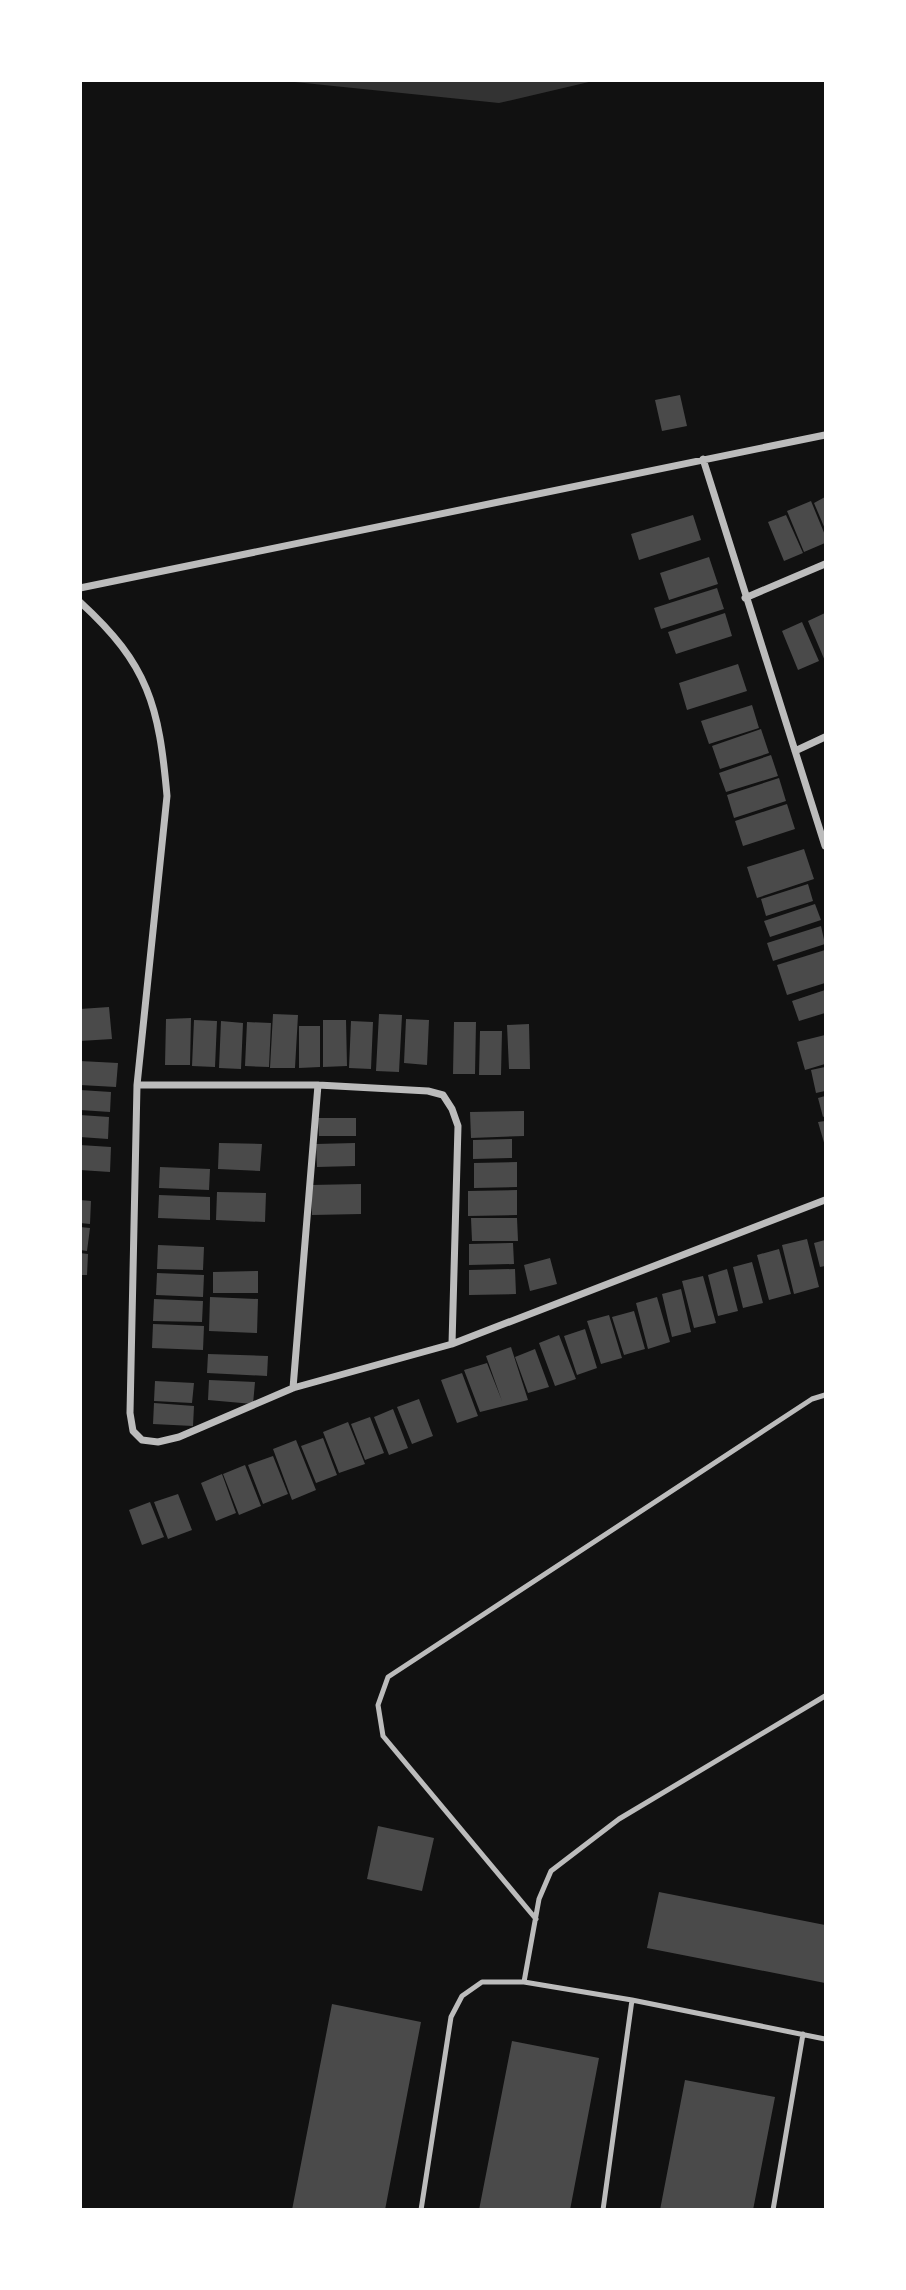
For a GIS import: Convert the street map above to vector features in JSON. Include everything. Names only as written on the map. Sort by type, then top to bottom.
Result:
[{"type":"street","points":[[80,588],[825,435]]},
{"type":"street","points":[[703,459],[825,846]]},
{"type":"street","points":[[745,598],[825,564]]},
{"type":"street","points":[[80,602],[111,631],[138,668],[154,700],[163,750],[167,796],[138,1085],[130,1413],[133,1431],[142,1440],[169,1440],[293,1388],[452,1344],[825,1200]]},
{"type":"street","points":[[795,751],[825,737]]},
{"type":"street","points":[[138,1085],[318,1085],[428,1091],[443,1095],[458,1126],[452,1344]]},
{"type":"street","points":[[293,1388],[318,1085]]},
{"type":"lane","points":[[536,1919],[383,1736],[378,1705],[388,1677],[812,1399],[825,1395]]},
{"type":"lane","points":[[524,1982],[539,1899],[551,1871],[576,1849],[620,1819],[825,1696]]},
{"type":"lane","points":[[421,2210],[451,2017],[462,1996],[482,1982],[524,1982],[632,2000],[825,2039]]},
{"type":"lane","points":[[603,2210],[632,2000]]},
{"type":"lane","points":[[773,2210],[803,2035]]},
{"type":"shaded area","points":[[593,80],[499,103],[285,81]]},
{"type":"building","points":[[680,395],[687,426],[662,431],[655,400]]},
{"type":"building","points":[[825,497],[825,529],[814,503]]},
{"type":"building","points":[[811,501],[825,535],[825,543],[804,552],[787,511]]},
{"type":"building","points":[[693,515],[701,540],[639,560],[631,534]]},
{"type":"building","points":[[786,515],[803,553],[784,561],[768,522]]},
{"type":"building","points":[[709,557],[718,584],[669,600],[660,573]]},
{"type":"building","points":[[717,588],[724,609],[661,629],[654,608]]},
{"type":"building","points":[[725,613],[732,636],[676,654],[668,632]]},
{"type":"building","points":[[825,613],[825,661],[808,621]]},
{"type":"building","points":[[802,622],[819,661],[798,670],[782,631]]},
{"type":"building","points":[[738,664],[747,691],[687,710],[679,683]]},
{"type":"building","points":[[752,705],[759,728],[709,744],[701,721]]},
{"type":"building","points":[[761,729],[769,753],[720,769],[712,746]]},
{"type":"building","points":[[771,755],[778,776],[726,792],[719,773]]},
{"type":"building","points":[[779,778],[786,801],[734,818],[727,795]]},
{"type":"building","points":[[787,804],[795,829],[743,846],[735,821]]},
{"type":"building","points":[[804,849],[814,879],[757,898],[747,867]]},
{"type":"building","points":[[808,884],[813,901],[766,916],[761,899]]},
{"type":"building","points":[[815,904],[821,920],[770,937],[764,921]]},
{"type":"building","points":[[821,926],[825,944],[773,961],[767,943]]},
{"type":"building","points":[[825,950],[825,983],[787,995],[777,965]]},
{"type":"building","points":[[825,990],[825,1013],[799,1021],[792,1001]]},
{"type":"building","points":[[109,1007],[112,1039],[80,1041],[80,1009]]},
{"type":"building","points":[[273,1014],[298,1015],[295,1068],[270,1068]]},
{"type":"building","points":[[379,1014],[402,1015],[399,1072],[376,1071]]},
{"type":"building","points":[[191,1018],[190,1065],[165,1065],[166,1019]]},
{"type":"building","points":[[406,1019],[429,1020],[427,1065],[404,1063]]},
{"type":"building","points":[[194,1020],[217,1021],[215,1067],[192,1066]]},
{"type":"building","points":[[323,1020],[346,1020],[347,1066],[323,1067]]},
{"type":"building","points":[[221,1021],[243,1023],[241,1069],[219,1068]]},
{"type":"building","points":[[351,1021],[373,1022],[371,1069],[349,1068]]},
{"type":"building","points":[[247,1022],[271,1023],[269,1067],[245,1066]]},
{"type":"building","points":[[454,1022],[476,1022],[475,1074],[453,1074]]},
{"type":"building","points":[[529,1024],[530,1069],[509,1069],[507,1025]]},
{"type":"building","points":[[299,1026],[320,1026],[320,1067],[299,1068]]},
{"type":"building","points":[[480,1031],[502,1031],[501,1075],[479,1075]]},
{"type":"building","points":[[825,1035],[825,1064],[805,1070],[797,1042]]},
{"type":"building","points":[[80,1061],[118,1063],[116,1087],[80,1085]]},
{"type":"building","points":[[825,1067],[825,1091],[816,1093],[811,1070]]},
{"type":"building","points":[[80,1090],[111,1092],[110,1112],[80,1110]]},
{"type":"building","points":[[825,1096],[825,1116],[823,1117],[818,1098]]},
{"type":"building","points":[[524,1111],[524,1136],[471,1138],[470,1112]]},
{"type":"building","points":[[80,1115],[109,1117],[108,1139],[80,1137]]},
{"type":"building","points":[[318,1118],[356,1118],[356,1136],[319,1136]]},
{"type":"building","points":[[825,1121],[825,1146],[818,1122]]},
{"type":"building","points":[[512,1139],[512,1158],[473,1159],[473,1140]]},
{"type":"building","points":[[219,1143],[262,1144],[260,1171],[218,1169]]},
{"type":"building","points":[[355,1143],[355,1166],[317,1167],[316,1144]]},
{"type":"building","points":[[80,1145],[111,1147],[110,1172],[80,1170]]},
{"type":"building","points":[[517,1162],[517,1187],[474,1188],[474,1163]]},
{"type":"building","points":[[160,1167],[210,1169],[209,1190],[159,1188]]},
{"type":"building","points":[[361,1184],[361,1214],[312,1215],[311,1185]]},
{"type":"building","points":[[517,1190],[517,1215],[468,1216],[468,1191]]},
{"type":"building","points":[[217,1192],[266,1193],[265,1222],[216,1220]]},
{"type":"building","points":[[159,1195],[210,1197],[210,1220],[158,1218]]},
{"type":"building","points":[[80,1200],[91,1201],[90,1224],[80,1223]]},
{"type":"building","points":[[471,1218],[517,1218],[518,1241],[472,1241]]},
{"type":"building","points":[[80,1227],[90,1228],[87,1251],[80,1250]]},
{"type":"building","points":[[807,1239],[819,1287],[794,1294],[782,1245]]},
{"type":"building","points":[[825,1240],[825,1266],[820,1267],[814,1243]]},
{"type":"building","points":[[513,1243],[514,1264],[469,1265],[469,1244]]},
{"type":"building","points":[[158,1245],[204,1247],[203,1270],[157,1269]]},
{"type":"building","points":[[779,1249],[791,1294],[769,1300],[757,1255]]},
{"type":"building","points":[[80,1253],[88,1254],[87,1275],[80,1275]]},
{"type":"building","points":[[550,1258],[557,1284],[530,1291],[524,1265]]},
{"type":"building","points":[[752,1262],[763,1303],[743,1308],[733,1267]]},
{"type":"building","points":[[515,1269],[516,1294],[469,1295],[469,1270]]},
{"type":"building","points":[[727,1269],[738,1311],[718,1316],[708,1275]]},
{"type":"building","points":[[258,1271],[258,1293],[213,1293],[213,1272]]},
{"type":"building","points":[[157,1273],[204,1275],[203,1297],[156,1295]]},
{"type":"building","points":[[703,1276],[716,1323],[694,1328],[682,1281]]},
{"type":"building","points":[[681,1289],[691,1332],[672,1337],[662,1294]]},
{"type":"building","points":[[210,1297],[258,1299],[257,1333],[209,1331]]},
{"type":"building","points":[[657,1297],[670,1342],[648,1349],[636,1303]]},
{"type":"building","points":[[154,1299],[203,1301],[202,1322],[153,1321]]},
{"type":"building","points":[[634,1311],[645,1349],[624,1355],[612,1317]]},
{"type":"building","points":[[609,1315],[622,1358],[601,1364],[587,1321]]},
{"type":"building","points":[[153,1324],[204,1326],[203,1350],[152,1348]]},
{"type":"building","points":[[585,1329],[597,1368],[577,1375],[564,1336]]},
{"type":"building","points":[[559,1335],[576,1379],[555,1386],[539,1343]]},
{"type":"building","points":[[511,1347],[528,1400],[480,1412],[464,1370],[487,1363],[502,1401],[486,1356]]},
{"type":"building","points":[[535,1349],[549,1387],[528,1393],[515,1357]]},
{"type":"building","points":[[208,1354],[268,1356],[267,1376],[207,1373]]},
{"type":"building","points":[[462,1373],[478,1416],[457,1423],[441,1380]]},
{"type":"building","points":[[209,1380],[255,1382],[253,1404],[208,1400]]},
{"type":"building","points":[[155,1381],[194,1383],[192,1403],[154,1401]]},
{"type":"building","points":[[419,1399],[433,1436],[412,1444],[397,1407]]},
{"type":"building","points":[[154,1403],[194,1406],[193,1426],[153,1424]]},
{"type":"building","points":[[393,1409],[408,1448],[389,1455],[374,1417]]},
{"type":"building","points":[[370,1417],[384,1453],[365,1460],[351,1424]]},
{"type":"building","points":[[348,1422],[365,1464],[339,1473],[323,1432]]},
{"type":"building","points":[[323,1438],[337,1475],[316,1483],[301,1446]]},
{"type":"building","points":[[296,1440],[316,1490],[292,1500],[273,1449]]},
{"type":"building","points":[[273,1456],[288,1494],[263,1504],[248,1465]]},
{"type":"building","points":[[245,1465],[261,1506],[239,1515],[223,1474]]},
{"type":"building","points":[[222,1474],[236,1513],[216,1521],[201,1483]]},
{"type":"building","points":[[178,1494],[192,1530],[168,1539],[154,1502]]},
{"type":"building","points":[[150,1502],[164,1537],[142,1545],[129,1510]]},
{"type":"building","points":[[378,1826],[434,1838],[422,1891],[367,1879]]},
{"type":"building","points":[[659,1892],[825,1925],[825,1983],[647,1948]]},
{"type":"building","points":[[332,2004],[421,2022],[385,2210],[292,2210]]},
{"type":"building","points":[[512,2041],[599,2058],[570,2210],[479,2210]]},
{"type":"building","points":[[685,2080],[775,2097],[753,2210],[660,2210]]}]
